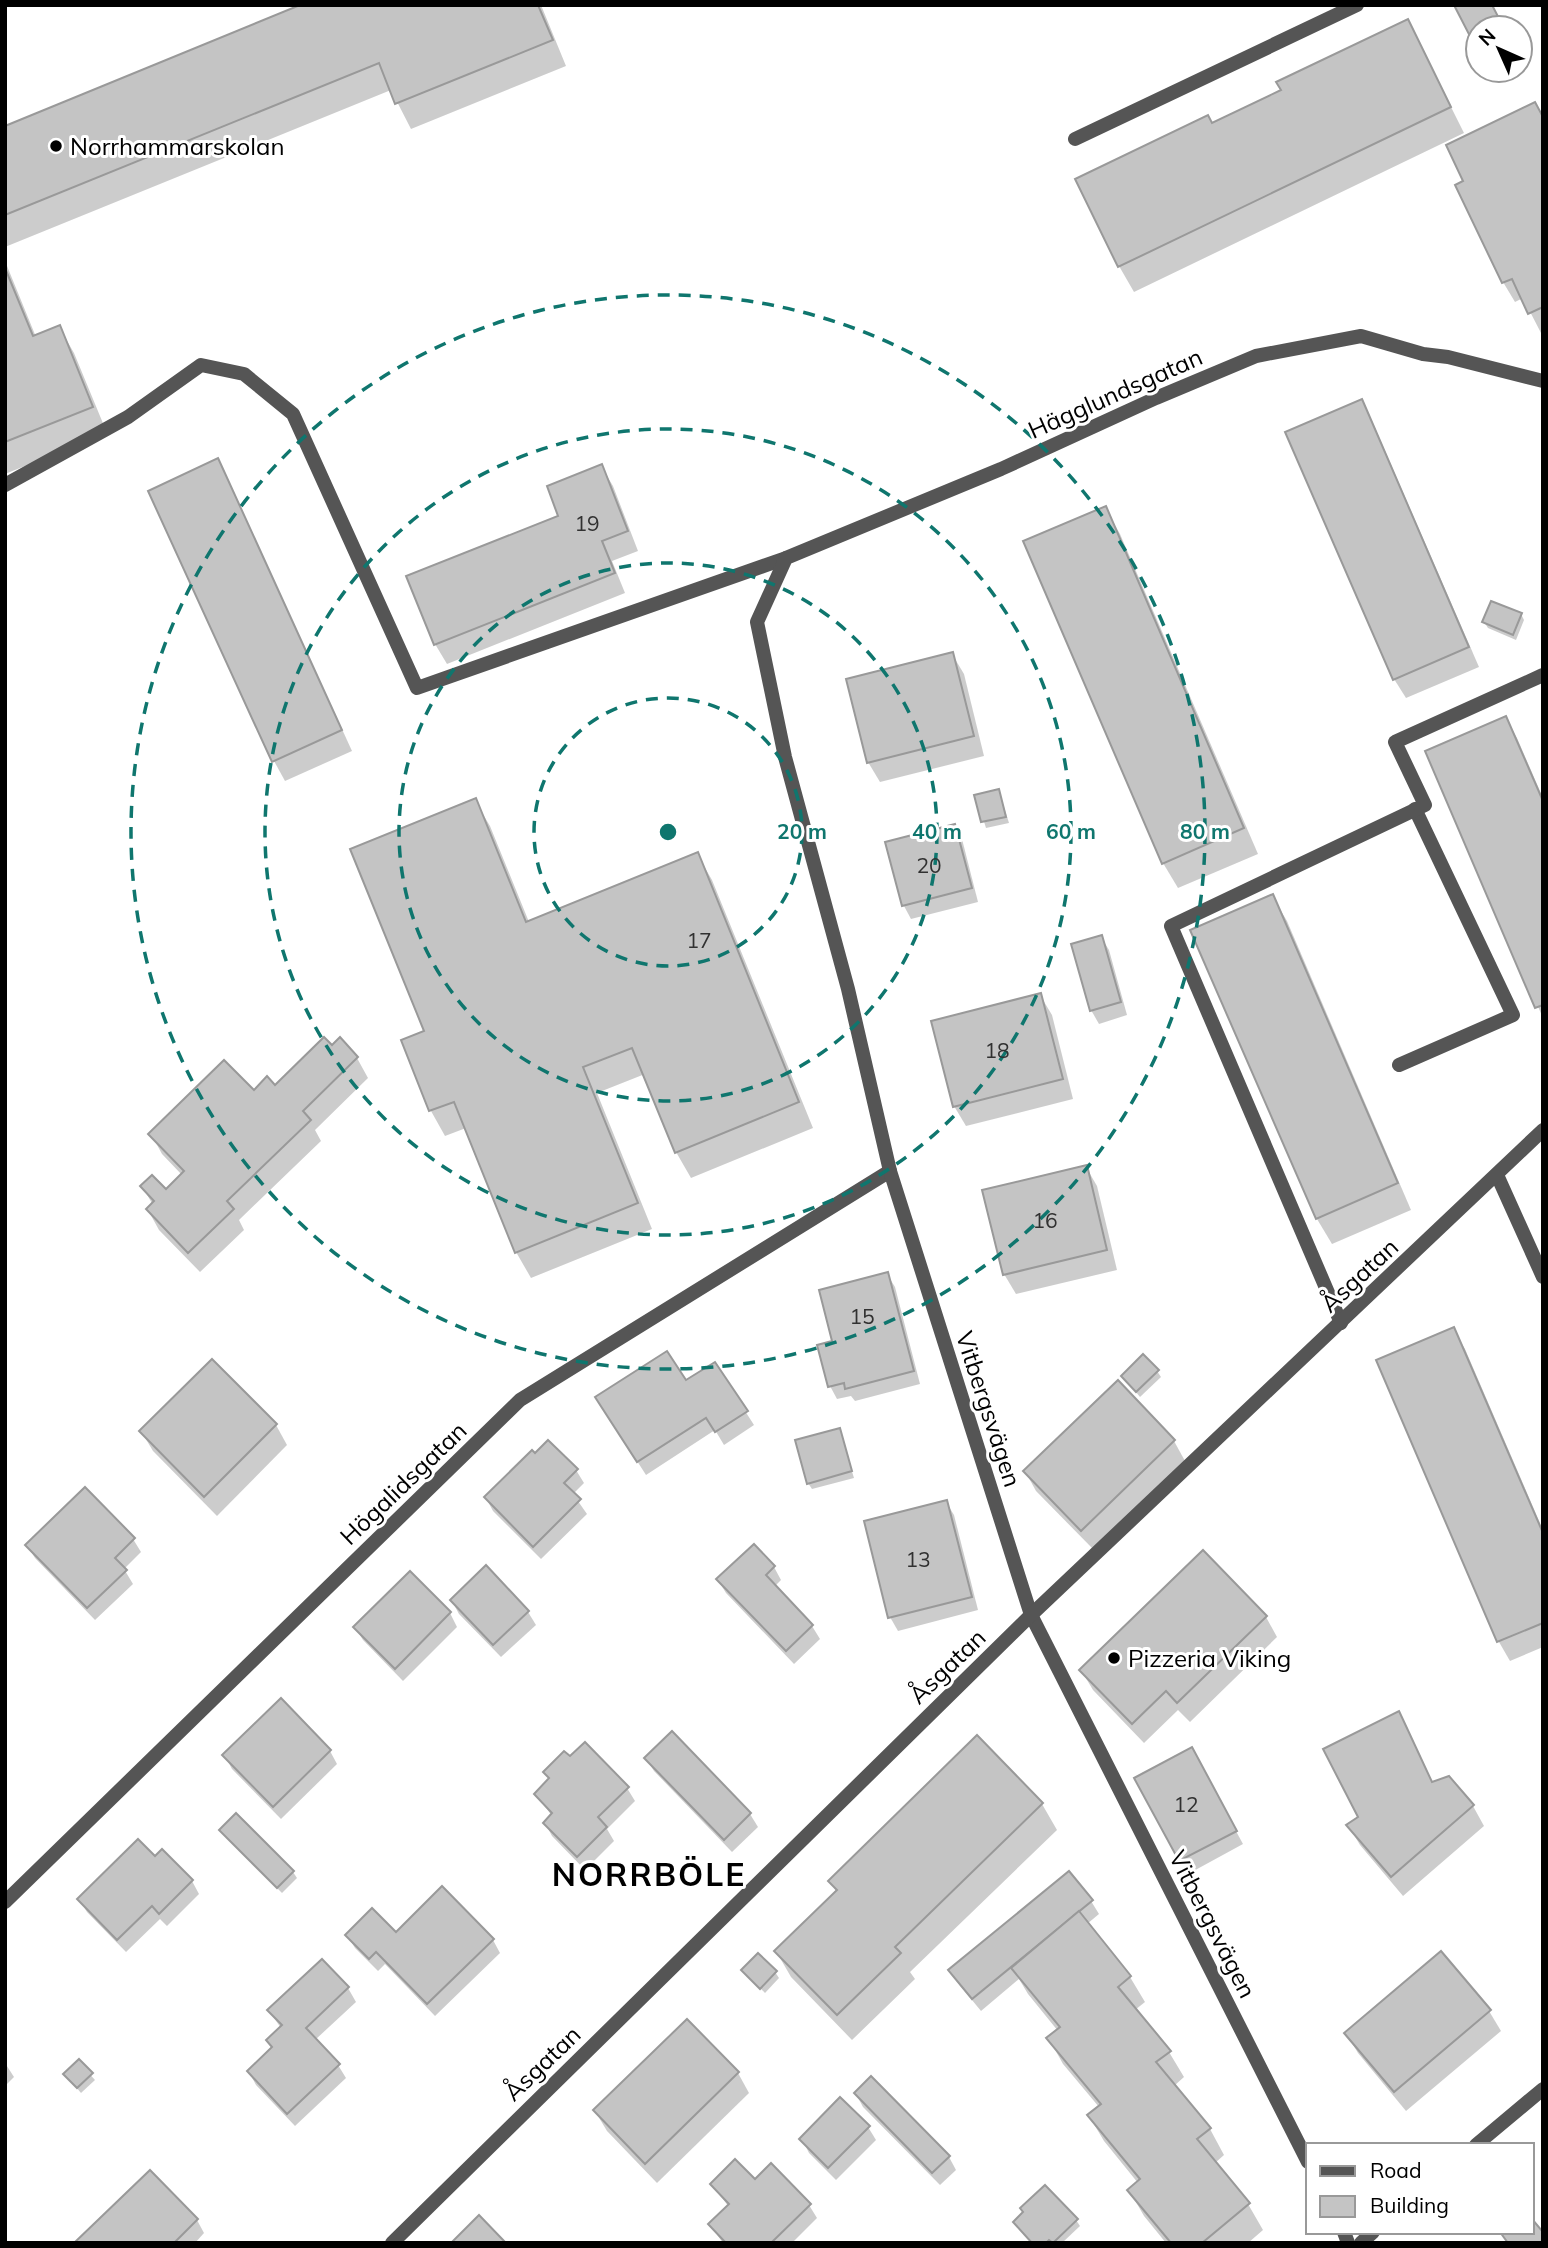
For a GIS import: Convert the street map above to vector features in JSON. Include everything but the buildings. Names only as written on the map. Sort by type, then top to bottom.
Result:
[{"type":"street","points":[[1074,139],[1357,5]]},
{"type":"street","name":"Hägglundsgatan","points":[[5,485],[128,417],[201,365],[244,374],[293,414],[417,688],[786,558],[1001,469],[1156,398],[1256,356],[1361,337],[1543,381]]},
{"type":"street","name":"Vitbergsvägen","points":[[786,558],[757,622],[785,757],[848,989],[890,1171],[1031,1615],[1306,2158]]},
{"type":"street","points":[[1342,1323],[1171,926],[1425,805],[1395,742],[1543,674]]},
{"type":"street","points":[[1399,1065],[1513,1015],[1415,809]]},
{"type":"street","name":"Åsgatan","points":[[392,2243],[1031,1615],[1543,1130]]},
{"type":"street","name":"Högalidsgatan","points":[[5,1902],[520,1401],[890,1171]]},
{"type":"street","points":[[1497,1175],[1543,1277]]},
{"type":"street","points":[[1478,2143],[1543,2089]]},
{"type":"place","name":"Norrhammarskolan","points":[[56,146]]},
{"type":"place","name":"Pizzeria Viking","points":[[1114,1658]]},
{"type":"district","name":"NORRBÖLE","points":[[649,1874]]}]
